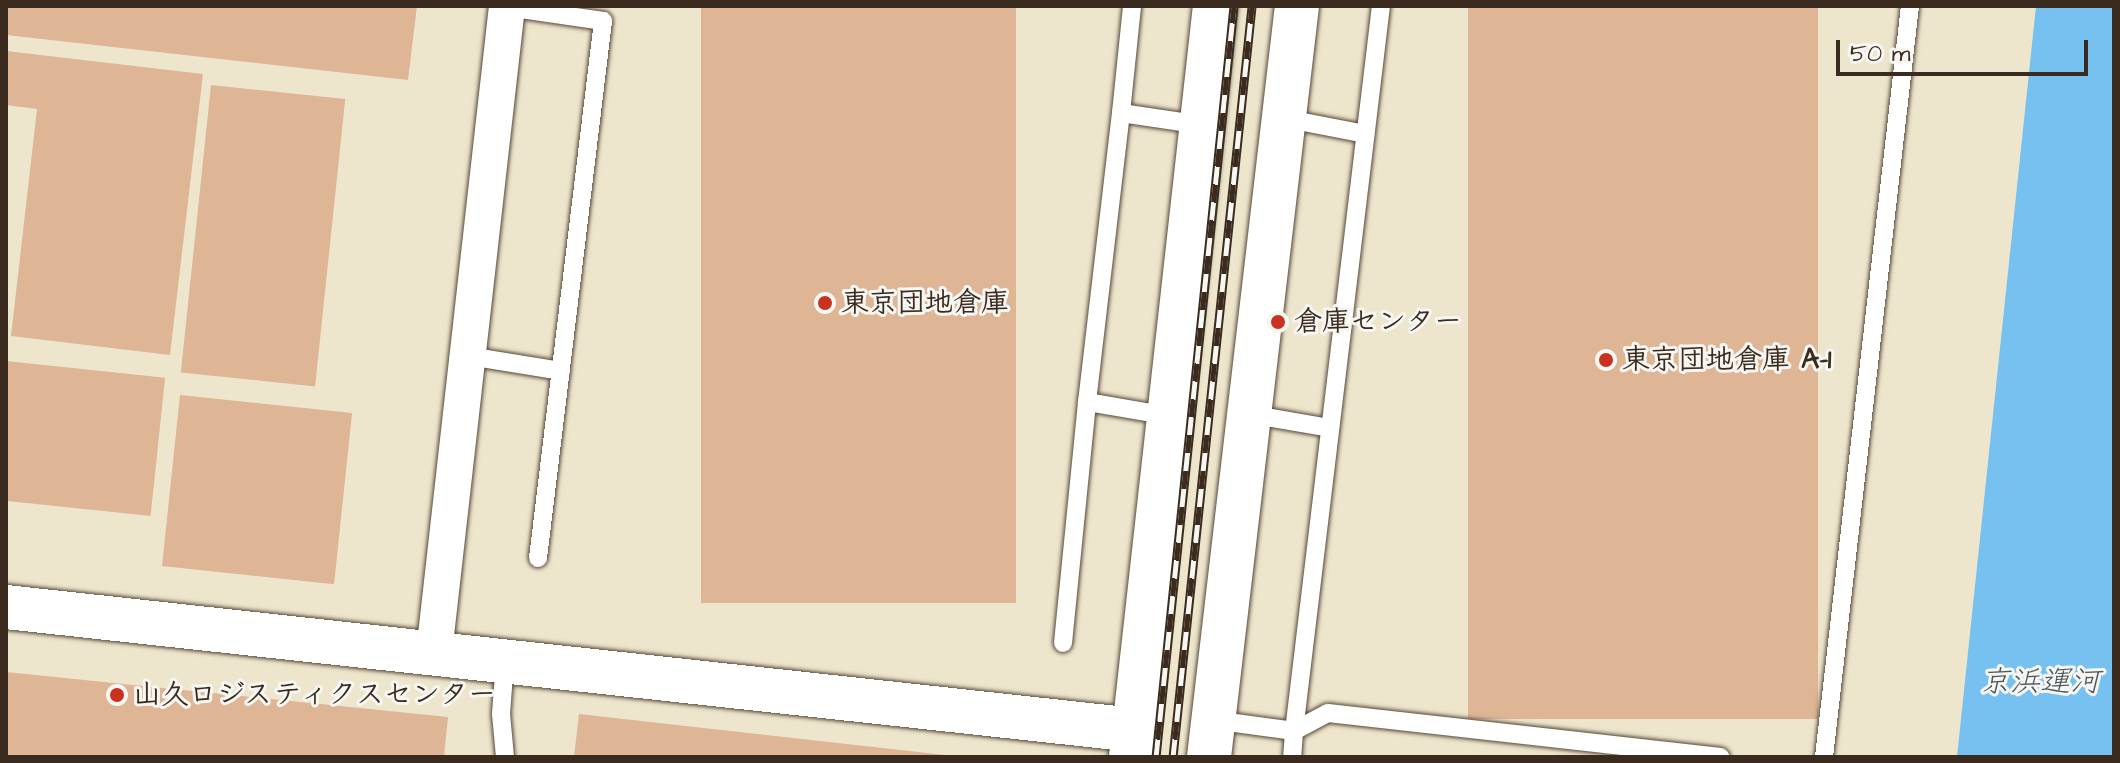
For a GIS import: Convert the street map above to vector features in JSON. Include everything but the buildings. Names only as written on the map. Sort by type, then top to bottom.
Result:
[{"type":"street","points":[[6,607],[505,661],[1133,743],[1215,6]]},
{"type":"street","points":[[1211,738],[1297,6]]},
{"type":"street","points":[[434,653],[506,7]]},
{"type":"lane","points":[[1063,643],[1132,6]]},
{"type":"lane","points":[[1292,757],[1381,6]]},
{"type":"lane","points":[[1824,757],[1910,6]]},
{"type":"lane","points":[[506,7],[604,14],[538,558]]},
{"type":"lane","points":[[1121,113],[1202,125]]},
{"type":"lane","points":[[1283,118],[1365,134]]},
{"type":"lane","points":[[469,356],[561,371]]},
{"type":"lane","points":[[1087,402],[1169,416]]},
{"type":"lane","points":[[1248,414],[1330,428]]},
{"type":"lane","points":[[505,661],[501,714],[505,757]]},
{"type":"lane","points":[[1211,738],[1294,731],[1328,713],[1721,757]]},
{"type":"water","name":"京浜運河","points":[[2036,6],[2114,6],[2114,757],[1957,757]]},
{"type":"railway","points":[[1156,757],[1234,6]]},
{"type":"railway","points":[[1173,757],[1252,6]]},
{"type":"place","name":"東京団地倉庫","points":[[825,303]]},
{"type":"place","name":"倉庫センター","points":[[1278,322]]},
{"type":"place","name":"東京団地倉庫 A-1","points":[[1606,360]]},
{"type":"place","name":"山久ロジスティクスセンター","points":[[117,695]]}]
